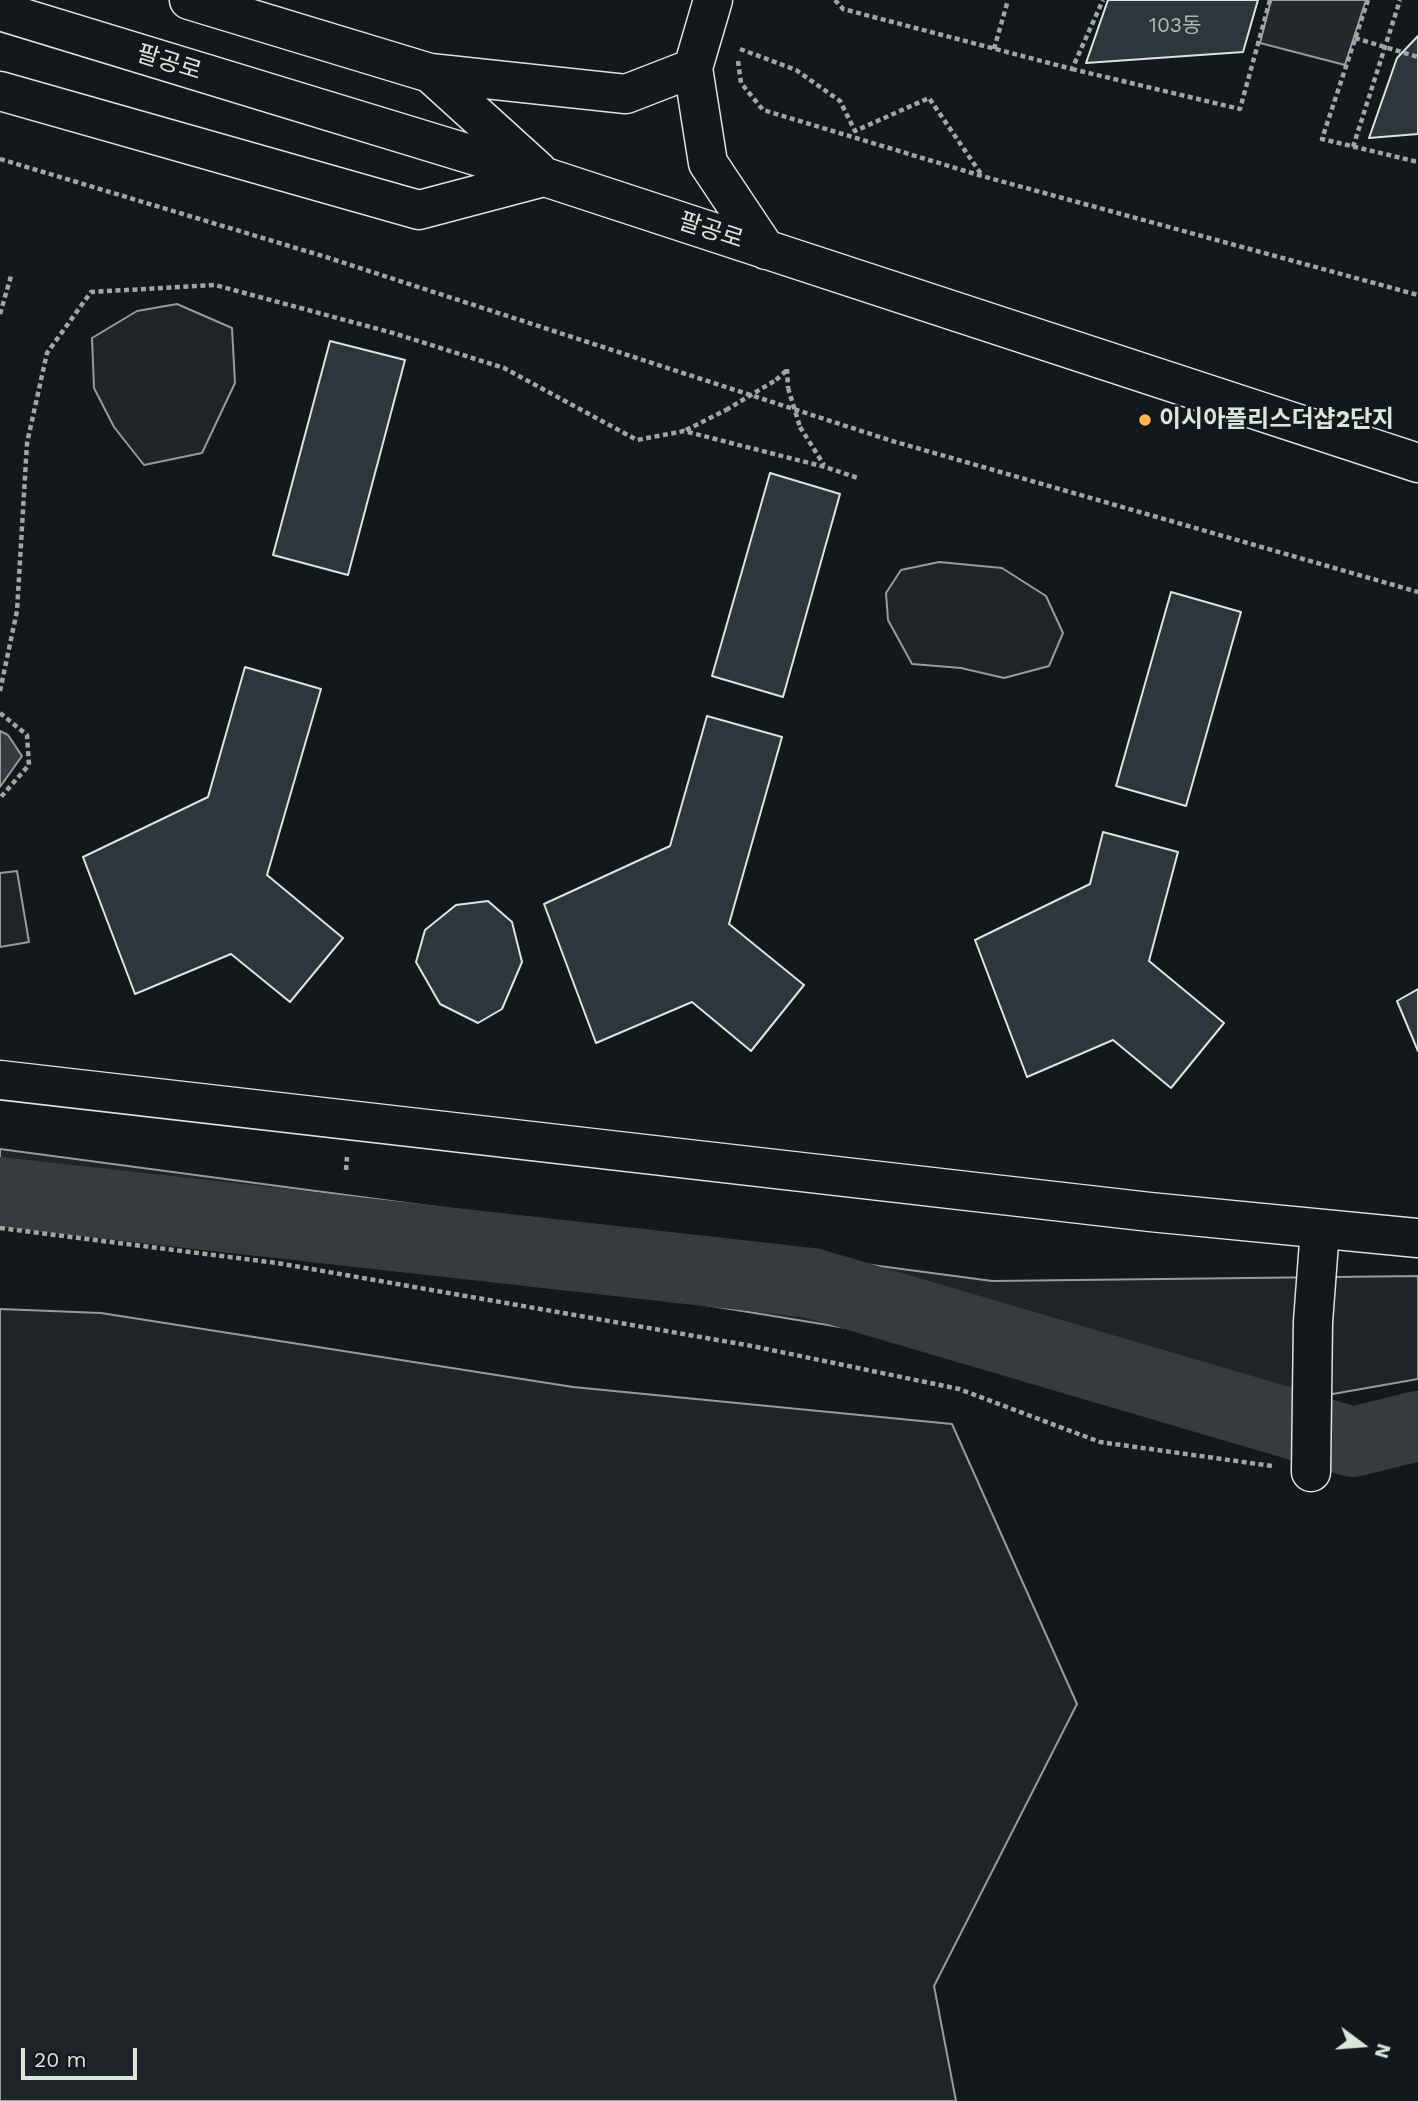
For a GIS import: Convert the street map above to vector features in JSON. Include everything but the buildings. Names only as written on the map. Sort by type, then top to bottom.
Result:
[{"type":"main road","points":[[189,0],[430,74],[626,94],[693,68]]},
{"type":"main road","points":[[713,0],[693,68],[708,163],[766,250]]},
{"type":"main road","name":"팔공로","points":[[0,12],[545,177],[1418,463]]},
{"type":"main road","points":[[430,74],[545,177]]},
{"type":"main road","points":[[0,91],[419,210],[545,177]]},
{"type":"main road","points":[[0,1080],[1094,1206],[1418,1238]]},
{"type":"main road","points":[[1311,1472],[1313,1322],[1320,1228]]},
{"type":"path","points":[[835,0],[843,9],[1072,69],[1241,109],[1270,0]]},
{"type":"path","points":[[994,49],[1008,0]]},
{"type":"path","points":[[1072,69],[1103,0]]},
{"type":"path","points":[[1368,0],[1322,139],[1418,162]]},
{"type":"path","points":[[1353,147],[1400,0]]},
{"type":"path","points":[[740,36],[736,48],[741,83],[763,110],[982,176],[1418,295]]},
{"type":"path","points":[[1355,38],[1418,57]]},
{"type":"path","points":[[736,48],[796,70],[840,101],[855,131],[929,98],[982,176]]},
{"type":"path","points":[[0,159],[326,257],[889,440],[1418,592]]},
{"type":"path","points":[[0,314],[10,276]]},
{"type":"path","points":[[0,691],[17,611],[27,443],[47,353],[91,292],[215,285],[393,333],[504,368],[637,440],[684,431],[776,380],[787,369],[788,388],[800,428],[825,467]]},
{"type":"path","points":[[684,431],[858,478]]},
{"type":"path","points":[[0,713],[27,735],[29,765],[0,798]]},
{"type":"path","points":[[0,1228],[277,1263],[752,1346],[959,1389],[1100,1442],[1311,1472]]},
{"type":"shaded area","points":[[1271,0],[1366,0],[1345,65],[1260,43]]},
{"type":"shaded area","points":[[177,304],[232,328],[235,383],[202,453],[144,465],[114,427],[94,388],[92,338],[137,311]]},
{"type":"shaded area","points":[[939,562],[1002,568],[1046,596],[1063,633],[1049,666],[1004,678],[961,668],[912,664],[888,620],[886,593],[901,570]]},
{"type":"shaded area","points":[[0,731],[8,735],[22,756],[0,787]]},
{"type":"shaded area","points":[[17,871],[29,942],[0,947],[0,873]]},
{"type":"shaded area","points":[[0,1149],[992,1281],[1418,1276],[1418,1379],[1293,1401],[155,1215],[0,1210]]},
{"type":"shaded area","points":[[0,1309],[101,1313],[573,1387],[952,1424],[1077,1704],[934,1986],[956,2101],[0,2101]]},
{"type":"waterway","points":[[0,1192],[812,1283],[1353,1442],[1418,1426]]},
{"type":"place","name":"이시아폴리스더샵2단지","points":[[1145,420]]}]
